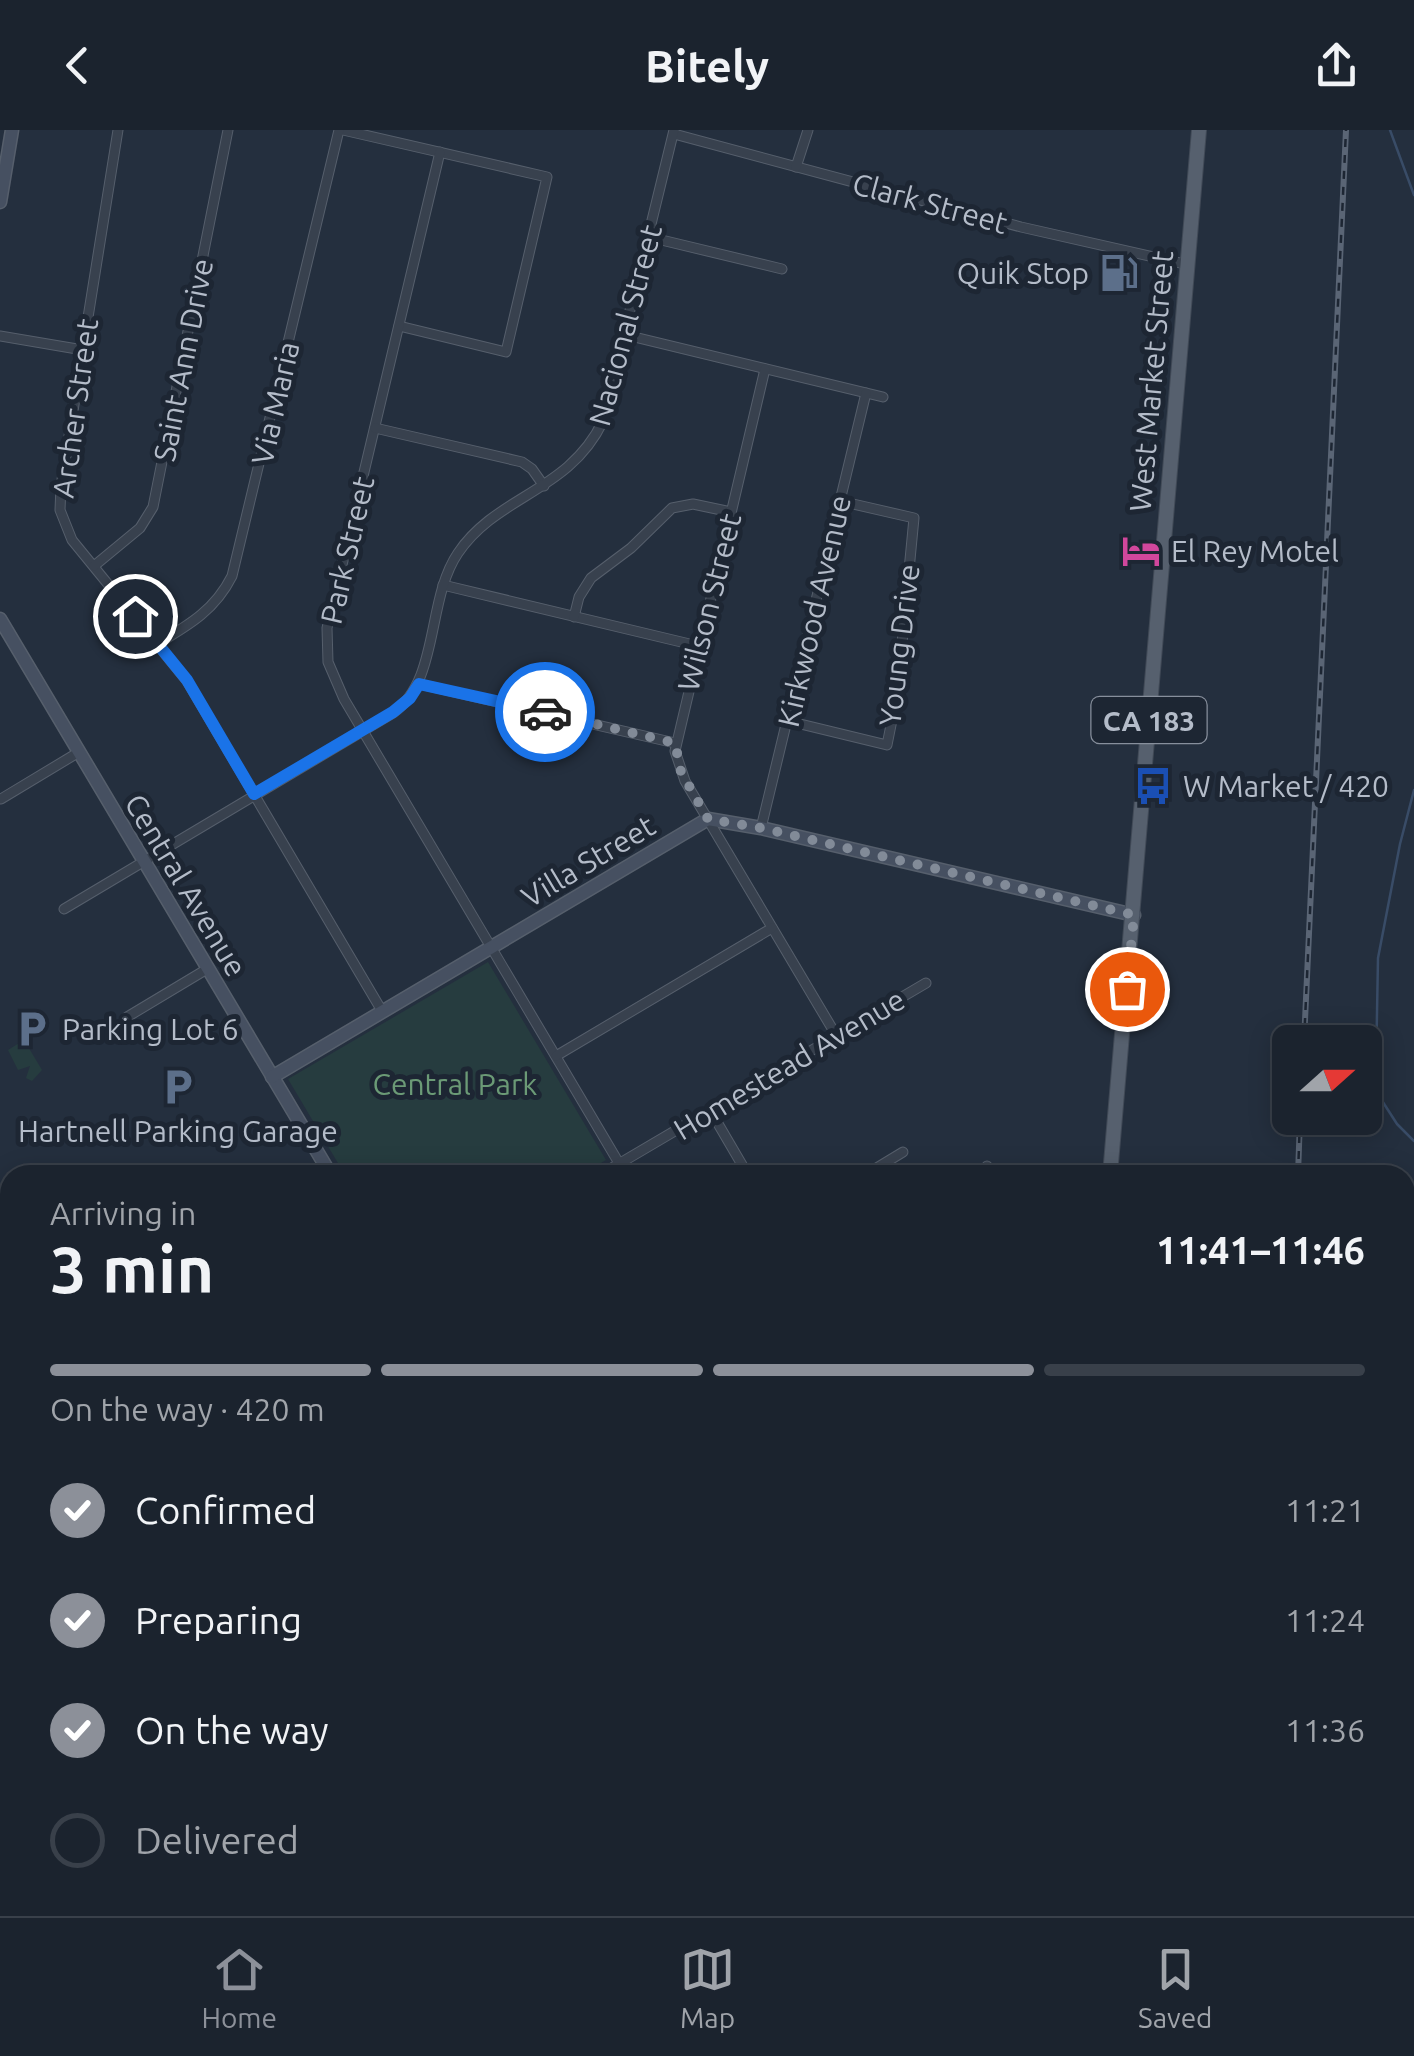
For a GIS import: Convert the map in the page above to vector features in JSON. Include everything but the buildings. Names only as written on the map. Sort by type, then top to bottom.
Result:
[{"type":"main road","name":"West Market Street","points":[[1111,1165],[1199,130]]},
{"type":"street","points":[[0,202],[12,130]]},
{"type":"street","name":"Archer Street","points":[[118,130],[59,498],[67,532],[187,680],[382,1011]]},
{"type":"street","name":"Saint Ann Drive","points":[[94,566],[140,528],[153,507],[228,130]]},
{"type":"street","points":[[341,130],[547,177],[506,352],[399,326]]},
{"type":"street","name":"Via Maria","points":[[157,644],[204,614],[232,576],[341,130]]},
{"type":"street","points":[[796,167],[808,130]]},
{"type":"street","name":"Clark Street","points":[[674,132],[1020,227],[1189,265]]},
{"type":"street","name":"Nacional Street","points":[[419,684],[443,585],[458,554],[480,528],[577,461],[599,430],[608,408],[674,132]]},
{"type":"street","name":"Park Street","points":[[440,152],[326,636],[332,677],[619,1164]]},
{"type":"street","points":[[650,237],[782,269]]},
{"type":"street","points":[[626,335],[883,397]]},
{"type":"street","points":[[0,336],[82,350]]},
{"type":"street","name":"Wilson Street","points":[[675,743],[765,369]]},
{"type":"street","name":"Kirkwood Avenue","points":[[761,828],[866,393]]},
{"type":"street","points":[[375,428],[522,462],[544,486]]},
{"type":"street","name":"Young Drive","points":[[788,721],[887,745],[897,695],[914,518],[840,501]]},
{"type":"street","points":[[574,617],[590,578],[632,548],[672,508],[693,504],[730,512]]},
{"type":"street","points":[[443,585],[698,646]]},
{"type":"street","name":"Central Avenue","points":[[0,620],[324,1165]]},
{"type":"street","points":[[64,909],[400,708],[419,684],[675,743],[681,772],[836,1035]]},
{"type":"street","points":[[1,798],[79,752]]},
{"type":"street","points":[[708,819],[1134,915]]},
{"type":"street","name":"Villa Street","points":[[272,1076],[708,819]]},
{"type":"street","points":[[556,1056],[772,928]]},
{"type":"street","points":[[127,1017],[207,969]]},
{"type":"street","name":"Homestead Avenue","points":[[619,1164],[926,983]]},
{"type":"street","points":[[710,1110],[742,1165]]},
{"type":"street","points":[[882,1165],[904,1152]]},
{"type":"green space","name":"Central Park","points":[[488,962],[606,1160],[597,1165],[339,1165],[288,1079]]},
{"type":"green space","points":[[24,1040],[42,1070],[32,1081],[26,1078],[30,1066],[18,1070],[8,1050]]},
{"type":"waterway","points":[[1390,130],[1414,195]]},
{"type":"waterway","points":[[1414,790],[1378,958],[1376,1068],[1379,1096],[1414,1141]]},
{"type":"railway","points":[[1305,1025],[1346,130]]},
{"type":"railway","points":[[1298,1165],[1299,1135]]},
{"type":"way so far","points":[[545,712],[675,743],[681,772],[708,819],[1134,915],[1127,989]]},
{"type":"place","name":"Quik Stop","points":[[1119,273]]},
{"type":"place","name":"El Rey Motel","points":[[1141,551]]},
{"type":"place","name":"W Market / 420","points":[[1153,786]]},
{"type":"place","name":"Parking Lot 6","points":[[32,1029]]},
{"type":"place","name":"Hartnell Parking Garage","points":[[178,1087]]},
{"type":"route","points":[[135,616],[187,680],[254,794],[400,708],[419,684],[545,712]]}]
